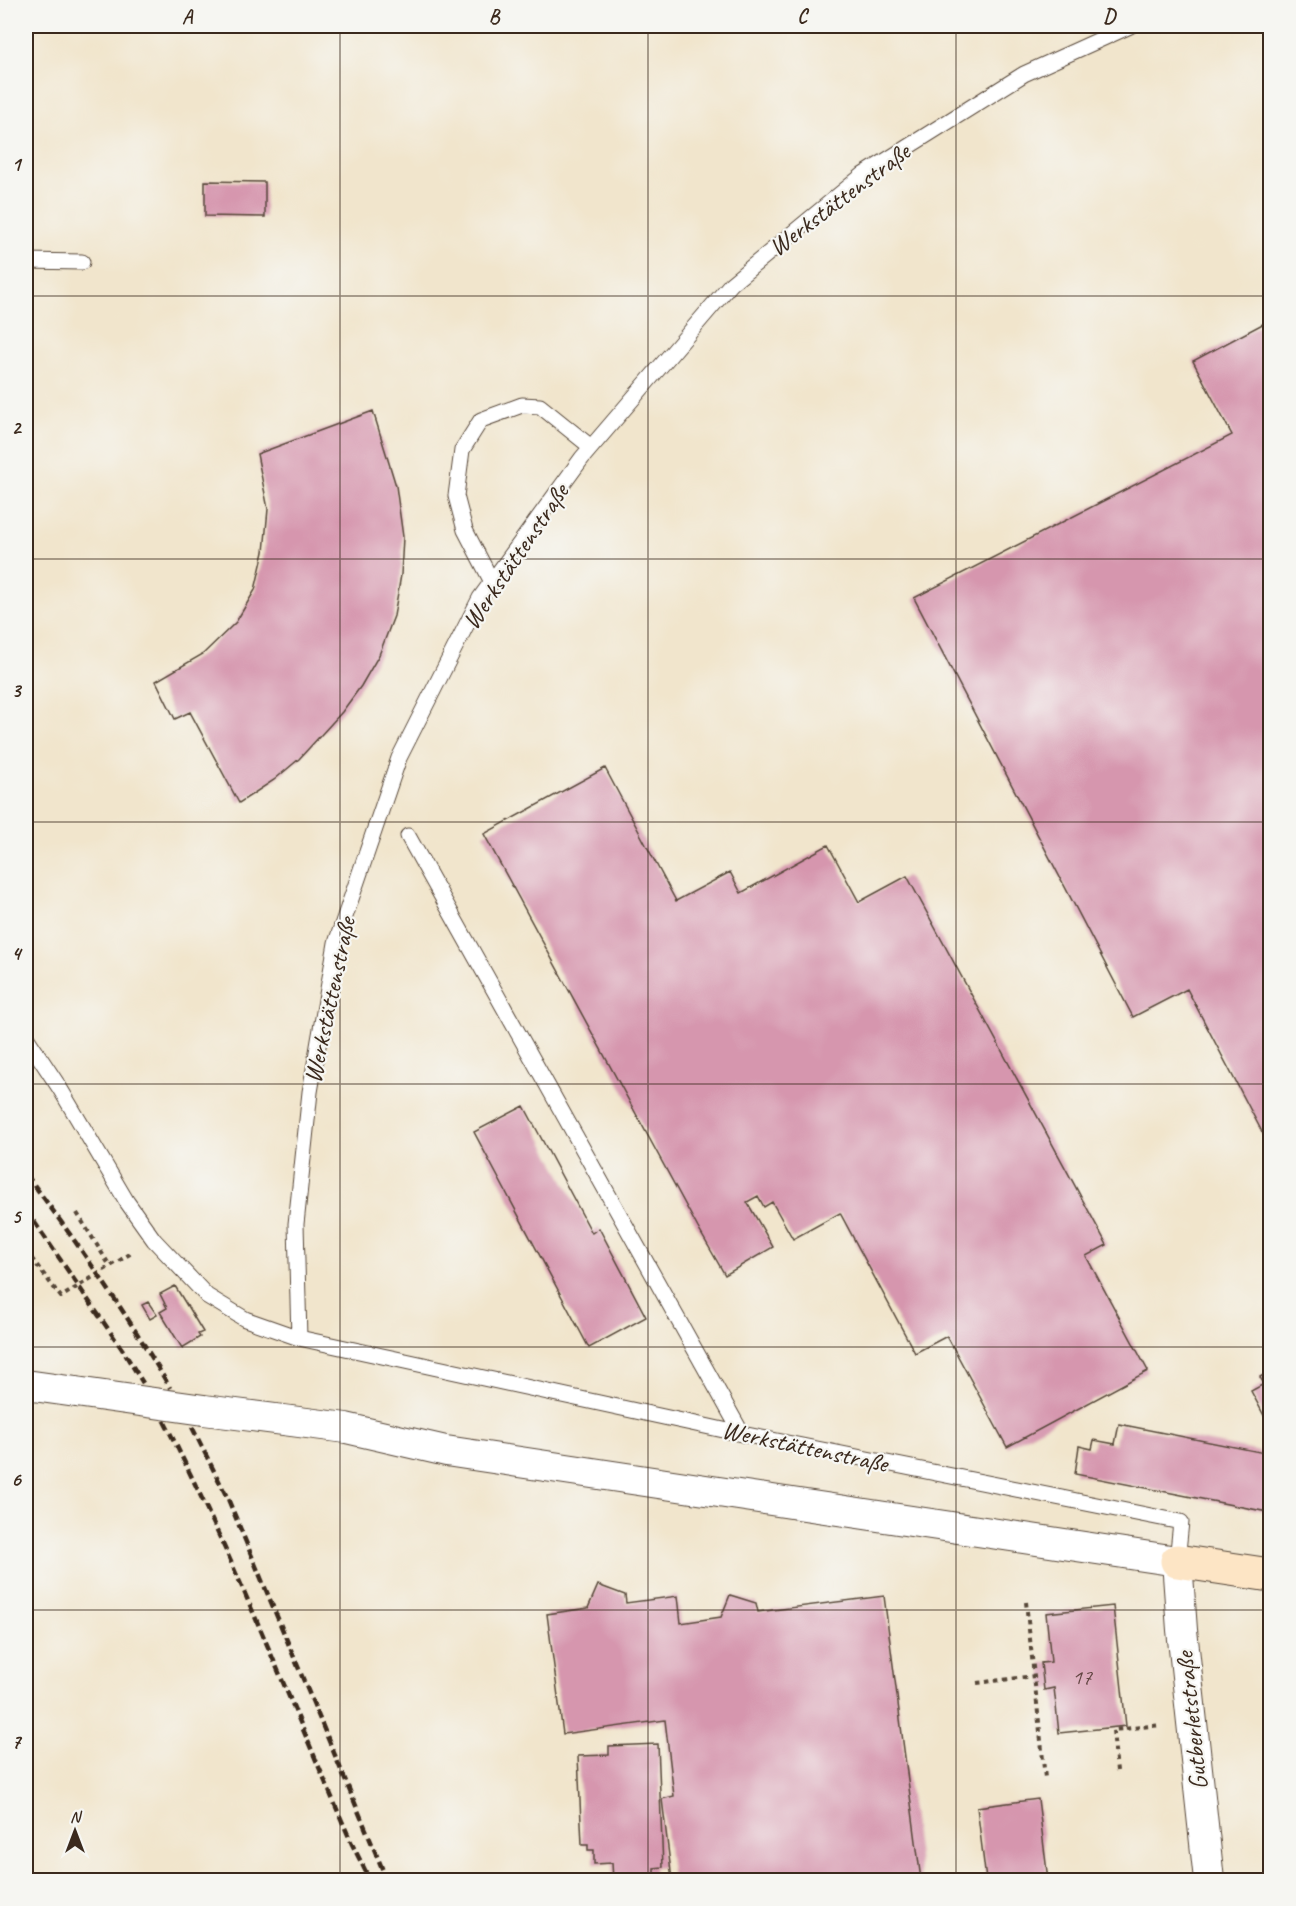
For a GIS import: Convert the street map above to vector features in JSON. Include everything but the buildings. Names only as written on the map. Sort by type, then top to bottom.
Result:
[{"type":"street","points":[[26,1385],[346,1428],[446,1451],[1270,1575]]},
{"type":"street","name":"Gutberletstraße","points":[[1177,1561],[1182,1630],[1209,1881]]},
{"type":"lane","name":"Werkstättenstraße","points":[[299,1338],[296,1224],[310,1092],[336,943],[399,758],[480,598],[591,447],[731,284],[863,174],[1024,74],[1130,26]]},
{"type":"lane","points":[[26,261],[82,262]]},
{"type":"lane","points":[[492,582],[465,530],[456,496],[462,450],[481,420],[522,405],[540,406],[591,447]]},
{"type":"lane","points":[[408,836],[742,1434]]},
{"type":"lane","name":"Werkstättenstraße","points":[[26,1037],[127,1202],[154,1240],[207,1296],[245,1319],[299,1338],[742,1434],[1180,1522],[1177,1561]]},
{"type":"path","points":[[77,1213],[110,1266]]},
{"type":"path","points":[[26,1251],[61,1297],[154,1240]]},
{"type":"path","points":[[1026,1602],[1045,1778]]},
{"type":"path","points":[[977,1683],[1034,1676]]},
{"type":"path","points":[[1117,1771],[1113,1730],[1166,1724]]},
{"type":"railway","points":[[26,1174],[101,1279],[170,1388]]},
{"type":"railway","points":[[26,1210],[143,1383]]},
{"type":"railway","points":[[164,1421],[238,1578],[352,1844],[370,1880]]},
{"type":"railway","points":[[192,1427],[228,1499],[387,1880]]}]
